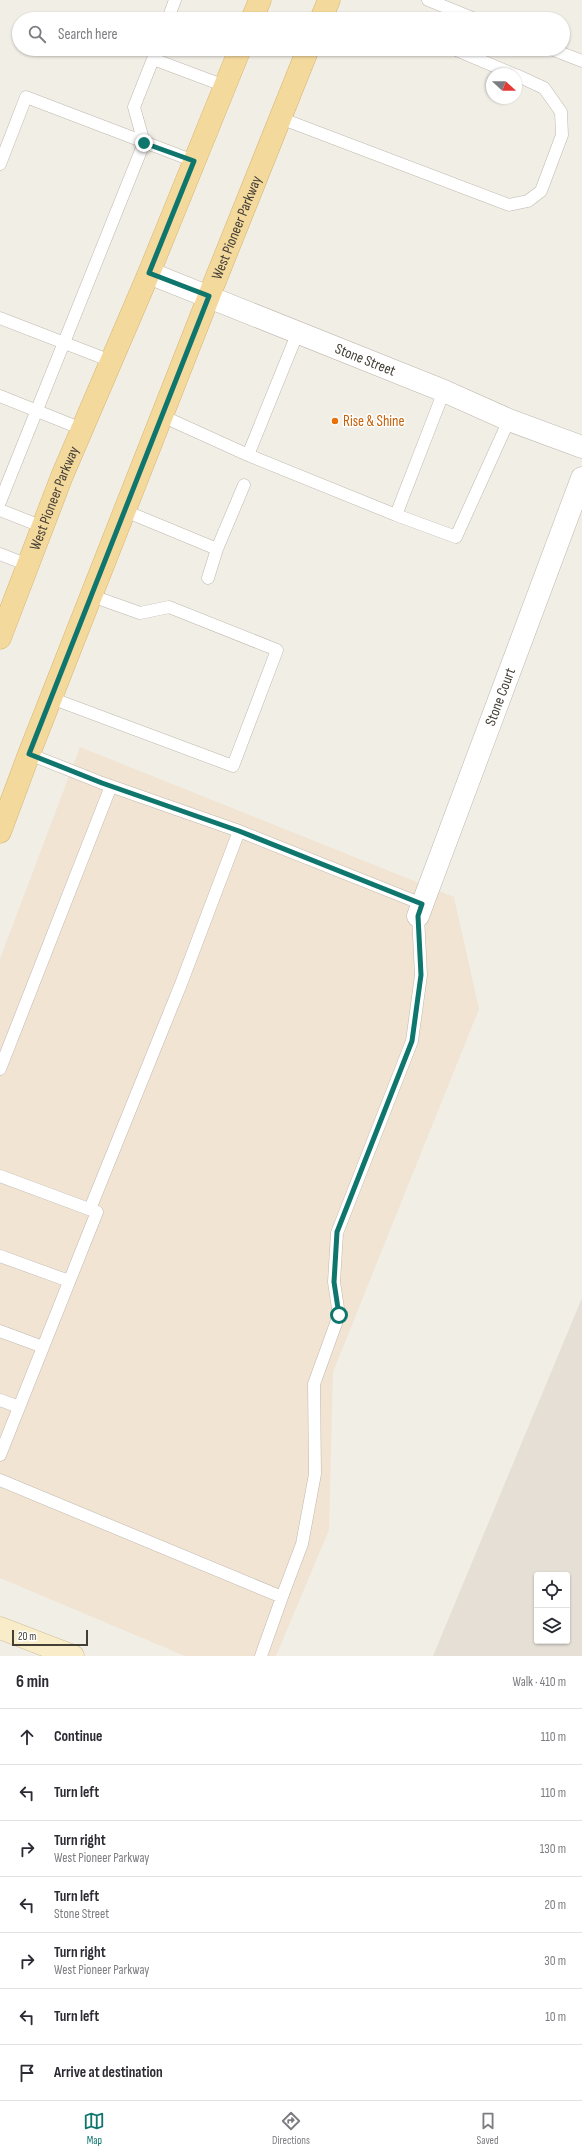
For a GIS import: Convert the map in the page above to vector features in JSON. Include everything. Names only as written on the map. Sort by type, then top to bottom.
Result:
[{"type":"main road","points":[[255,12],[260,0]]},
{"type":"main road","name":"West Pioneer Parkway","points":[[0,638],[82,429],[149,273],[237,56]]},
{"type":"main road","name":"West Pioneer Parkway","points":[[0,832],[29,754],[209,296],[305,56]]},
{"type":"main road","points":[[0,1628],[72,1656]]},
{"type":"street","name":"Stone Street","points":[[149,273],[444,391],[509,420],[582,447]]},
{"type":"street","name":"Stone Court","points":[[420,910],[582,478]]},
{"type":"lane","points":[[171,12],[176,0]]},
{"type":"lane","points":[[428,0],[458,12]]},
{"type":"lane","points":[[0,502],[144,143],[134,107],[154,56]]},
{"type":"lane","points":[[159,56],[225,86]]},
{"type":"lane","points":[[471,56],[499,68]]},
{"type":"lane","points":[[569,56],[582,61]]},
{"type":"lane","points":[[280,118],[508,205],[528,201],[541,190],[562,135],[561,112],[544,88],[522,79]]},
{"type":"lane","points":[[0,164],[26,97],[194,161]]},
{"type":"lane","points":[[0,318],[111,361]]},
{"type":"lane","points":[[248,455],[298,332]]},
{"type":"lane","points":[[396,515],[444,391]]},
{"type":"lane","points":[[0,396],[82,429]]},
{"type":"lane","points":[[162,416],[248,455],[396,515],[456,537],[509,420]]},
{"type":"lane","points":[[208,578],[217,549],[244,485]]},
{"type":"lane","points":[[0,510],[43,527]]},
{"type":"lane","points":[[125,511],[217,549]]},
{"type":"lane","points":[[0,554],[28,565]]},
{"type":"lane","points":[[51,698],[233,766],[277,650],[170,607],[140,613],[92,596]]},
{"type":"lane","points":[[29,754],[111,786],[239,831],[420,910],[421,975],[412,1041],[337,1232],[334,1282],[339,1315],[314,1384],[315,1474],[302,1544],[261,1656]]},
{"type":"lane","points":[[0,1069],[111,786]]},
{"type":"lane","points":[[90,1209],[181,984],[239,831]]},
{"type":"lane","points":[[0,1176],[97,1212],[0,1455]]},
{"type":"lane","points":[[0,1256],[70,1281]]},
{"type":"lane","points":[[0,1331],[43,1347]]},
{"type":"lane","points":[[0,1400],[19,1407]]},
{"type":"lane","points":[[0,1480],[282,1597]]},
{"type":"shaded area","points":[[80,747],[454,897],[479,1009],[333,1372],[329,1530],[276,1656],[185,1656],[0,1578],[0,959]]},
{"type":"shaded area","points":[[582,1298],[582,1656],[433,1656]]},
{"type":"place","name":"Rise & Shine","points":[[335,421]]},
{"type":"route","points":[[144,143],[194,161],[149,273],[209,296],[29,754],[102,783],[268,842],[422,904],[418,916],[421,975],[412,1041],[337,1232],[334,1282],[339,1315]]}]
